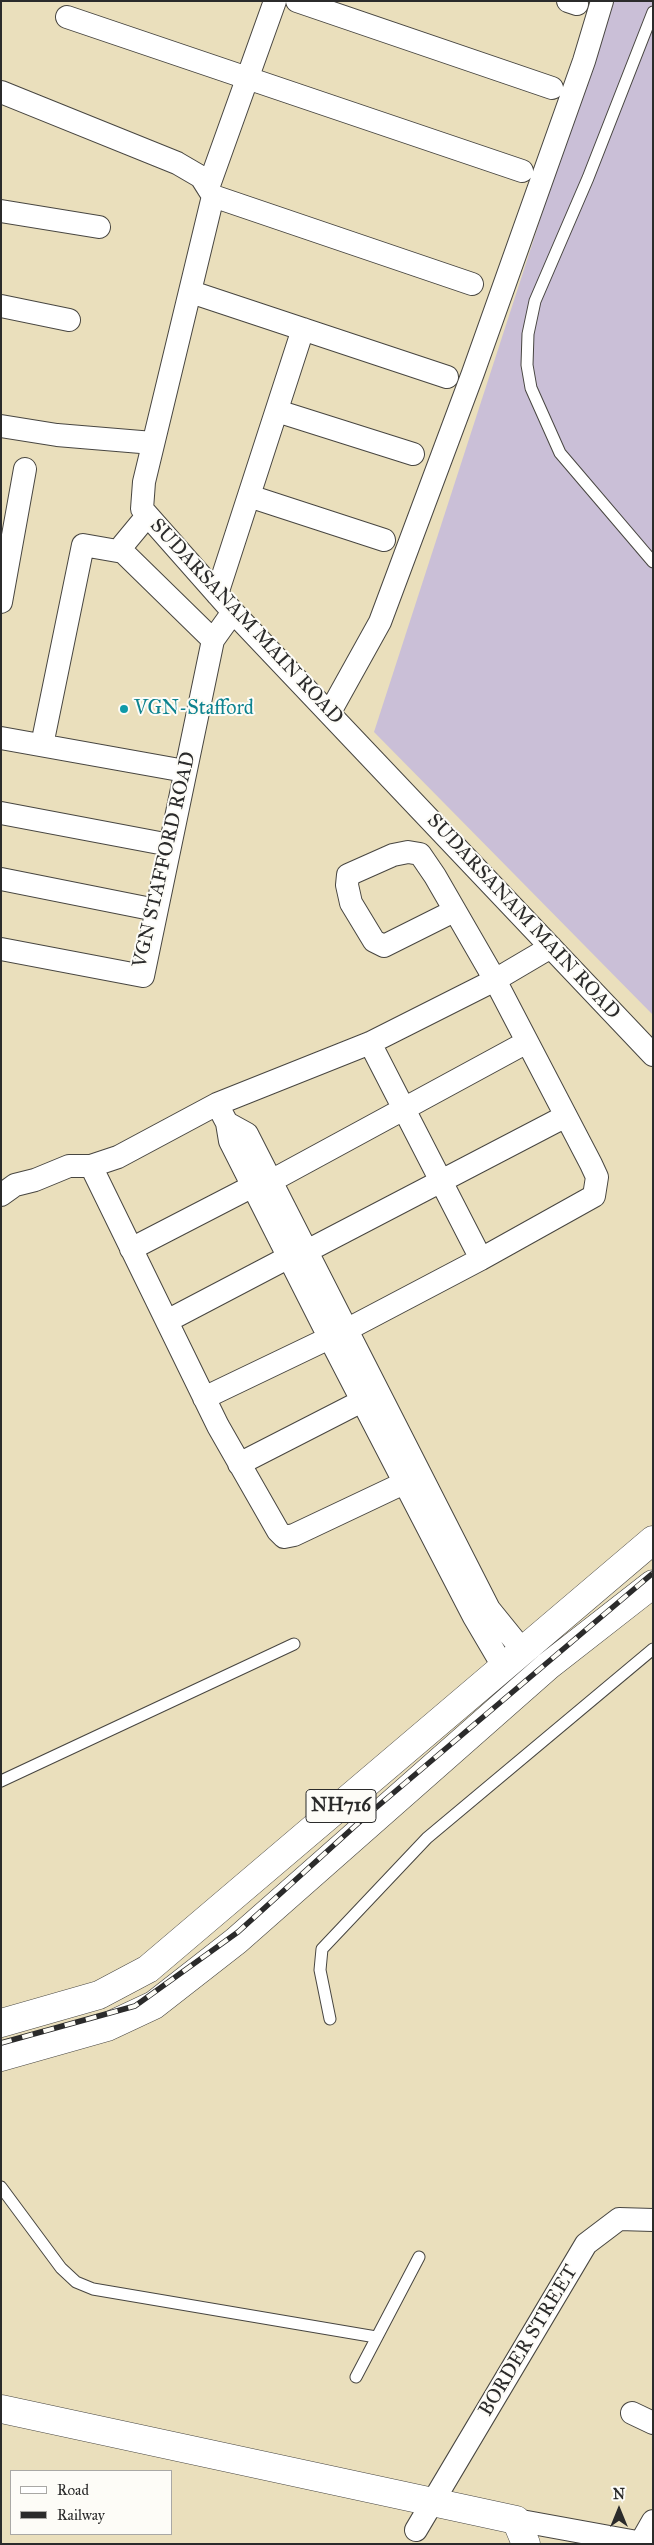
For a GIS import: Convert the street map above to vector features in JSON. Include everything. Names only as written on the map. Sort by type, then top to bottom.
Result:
[{"type":"main road","name":"NH716","points":[[1,2023],[99,1995],[148,1969],[653,1540]]},
{"type":"main road","name":"NH716","points":[[1,2057],[107,2027],[154,2005],[236,1941],[548,1666],[653,1584]]},
{"type":"main road","points":[[1,2409],[433,2502],[521,2532]]},
{"type":"street","name":"SUDARSANAM MAIN ROAD","points":[[275,1],[211,192],[191,292],[144,482],[142,509],[233,612],[330,712],[653,1055]]},
{"type":"street","points":[[297,1],[552,88]]},
{"type":"street","points":[[330,712],[380,622],[486,337],[584,61],[602,1]]},
{"type":"street","points":[[67,17],[522,171]]},
{"type":"street","points":[[1,92],[177,163],[201,177],[211,192],[472,284]]},
{"type":"street","points":[[1,212],[99,227]]},
{"type":"street","points":[[191,292],[447,377]]},
{"type":"street","points":[[1,306],[69,320]]},
{"type":"street","points":[[217,594],[304,330]]},
{"type":"street","points":[[276,411],[412,454]]},
{"type":"street","points":[[1,426],[57,434],[153,443]]},
{"type":"street","points":[[1,602],[8,532],[25,469]]},
{"type":"street","points":[[249,496],[384,540]]},
{"type":"street","points":[[123,552],[123,545],[147,516]]},
{"type":"street","points":[[42,745],[83,545],[123,552],[213,640]]},
{"type":"street","name":"VGN STAFFORD ROAD","points":[[1,949],[143,976],[213,640],[233,612]]},
{"type":"street","points":[[1,738],[185,771]]},
{"type":"street","points":[[1,813],[170,845]]},
{"type":"street","points":[[204,1398],[338,1333],[481,1259],[594,1196],[597,1177],[566,1116],[495,980],[435,876],[420,854],[408,852],[393,855],[348,875],[347,885],[351,903],[374,941],[384,946],[454,911]]},
{"type":"street","points":[[1,879],[156,910]]},
{"type":"street","points":[[1,1195],[15,1186],[69,1166],[91,1166],[118,1157],[222,1113],[370,1043],[495,980],[551,947]]},
{"type":"street","points":[[131,1248],[405,1110],[527,1042]]},
{"type":"street","points":[[370,1043],[481,1259]]},
{"type":"street","points":[[222,1113],[230,1141],[262,1183],[428,1507],[474,1618],[514,1660]]},
{"type":"street","points":[[167,1321],[442,1182],[566,1116]]},
{"type":"street","points":[[91,1166],[204,1398],[271,1523],[284,1536],[294,1535],[404,1483]]},
{"type":"street","points":[[338,1333],[362,1402],[404,1483],[428,1507]]},
{"type":"street","points":[[239,1464],[362,1402]]},
{"type":"street","name":"BORDER STREET","points":[[416,2530],[586,2244],[619,2218],[653,2220]]},
{"type":"street","points":[[632,2413],[653,2424]]},
{"type":"street","points":[[521,2532],[644,2543],[653,2521]]},
{"type":"lane","points":[[653,12],[588,178],[535,301],[528,334],[527,365],[531,388],[560,453],[653,562]]},
{"type":"lane","points":[[1,1781],[294,1644]]},
{"type":"lane","points":[[330,2019],[320,1970],[322,1949],[427,1838],[653,1649]]},
{"type":"lane","points":[[1,2187],[61,2268],[76,2282],[93,2289],[376,2338]]},
{"type":"lane","points":[[356,2377],[420,2257]]},
{"type":"shaded area","points":[[611,1],[653,1],[653,1015],[374,732]]},
{"type":"railway","points":[[1,2043],[135,2006],[238,1932],[365,1817],[653,1573]]},
{"type":"place","name":"VGN-Stafford","points":[[124,709]]}]
